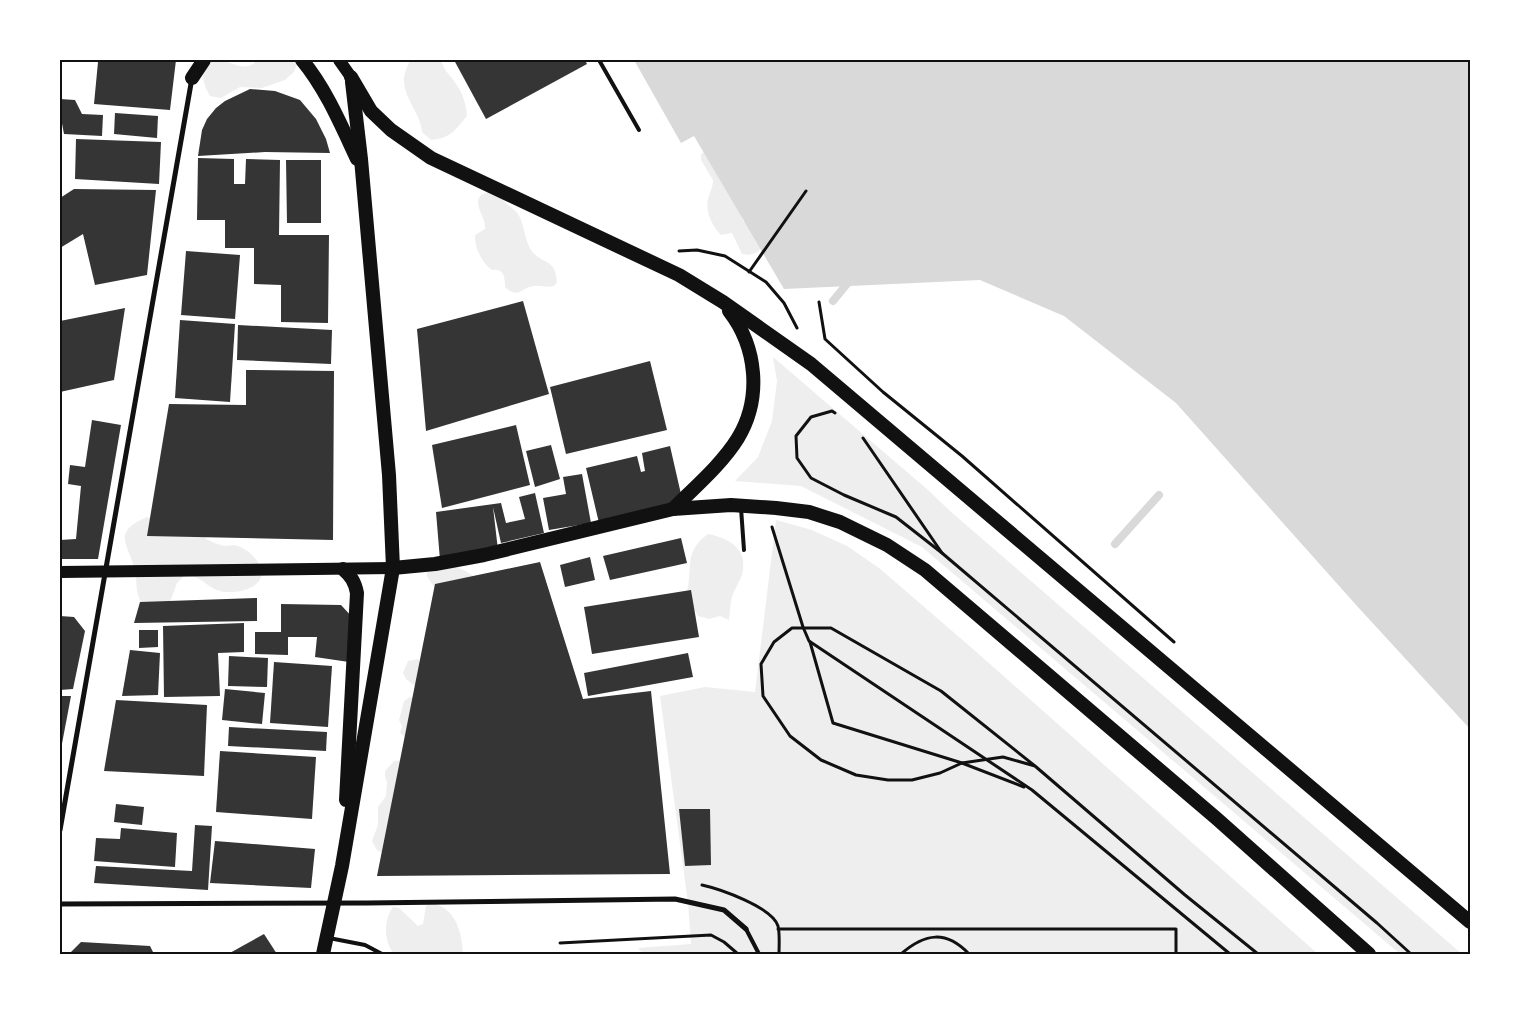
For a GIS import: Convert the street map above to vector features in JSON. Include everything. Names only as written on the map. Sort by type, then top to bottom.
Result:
[{"type":"highway","points":[[192,78],[204,60]]},
{"type":"highway","points":[[302,60],[326,95],[341,123],[362,171]]},
{"type":"highway","points":[[323,954],[342,866],[393,568],[389,475],[362,171],[351,76]]},
{"type":"highway","points":[[351,76],[371,111],[391,130],[431,158],[679,275],[723,302],[811,364],[1470,922]]},
{"type":"highway","points":[[673,508],[707,476],[738,438],[746,422],[750,406],[753,374],[749,346],[723,302]]},
{"type":"highway","points":[[393,568],[435,564],[484,555],[673,508],[741,506],[776,508],[809,512],[840,522],[887,545],[925,570],[1216,818],[1369,954]]},
{"type":"highway","points":[[342,866],[356,593],[356,584],[343,568]]},
{"type":"main road","points":[[339,60],[351,76]]},
{"type":"main road","points":[[60,572],[393,568]]},
{"type":"street","points":[[60,830],[195,60]]},
{"type":"street","points":[[60,904],[675,899],[724,910],[746,929]]},
{"type":"lane","points":[[599,60],[639,130]]},
{"type":"lane","points":[[741,506],[744,550]]},
{"type":"lane","points":[[746,929],[759,954]]},
{"type":"lane","points":[[327,938],[364,946],[382,954]]},
{"type":"path","points":[[749,272],[806,191]]},
{"type":"path","points":[[647,259],[680,251],[704,251],[725,256],[766,282],[794,320],[811,364]]},
{"type":"path","points":[[819,302],[825,339],[883,392],[962,456],[1179,646]]},
{"type":"path","points":[[840,415],[832,411],[811,417],[796,436],[798,458],[811,478],[844,496],[896,517],[942,553],[1411,954]]},
{"type":"path","points":[[862,435],[942,553]]},
{"type":"path","points":[[772,527],[833,723],[962,763],[1032,790]]},
{"type":"path","points":[[1036,766],[1003,757],[962,763],[940,773],[912,780],[888,780],[856,776],[821,760],[790,736],[763,696],[761,664],[774,642],[792,628],[831,628],[942,691],[1036,766],[1185,895],[1258,954]]},
{"type":"path","points":[[809,641],[1032,790],[1230,954]]},
{"type":"path","points":[[778,929],[1176,929],[1176,954]]},
{"type":"path","points":[[560,943],[711,935],[724,942],[738,954]]},
{"type":"path","points":[[900,954],[911,945],[923,939],[935,937],[948,938],[969,954]]},
{"type":"shaded area","points":[[210,60],[245,66],[250,66],[257,60],[298,61],[294,72],[285,80],[262,88],[240,87],[221,98],[210,96],[205,87],[203,73]]},
{"type":"shaded area","points":[[410,60],[441,60],[445,70],[461,92],[467,116],[448,135],[431,140],[422,132],[419,119],[404,86],[405,74]]},
{"type":"shaded area","points":[[634,60],[1470,60],[1470,729],[1357,606],[1176,403],[1064,316],[980,280],[784,289],[694,136],[681,143]]},
{"type":"shaded area","points":[[706,151],[739,210],[743,221],[749,224],[762,248],[755,253],[750,255],[742,254],[732,233],[721,235],[712,223],[707,204],[713,180],[701,160],[701,154]]},
{"type":"shaded area","points":[[490,192],[499,196],[518,214],[531,250],[554,269],[557,282],[554,286],[534,286],[517,293],[510,291],[505,287],[503,274],[499,270],[492,270],[482,259],[477,250],[475,240],[475,235],[485,229],[478,202],[483,194]]},
{"type":"shaded area","points":[[773,357],[1462,954],[1400,954],[922,547],[801,486],[735,481],[758,457],[772,421],[777,381]]},
{"type":"shaded area","points":[[147,517],[204,534],[206,539],[219,545],[241,547],[258,562],[261,577],[258,582],[247,589],[226,592],[185,575],[177,583],[170,602],[142,604],[137,590],[135,570],[125,539],[129,528]]},
{"type":"shaded area","points":[[776,520],[812,530],[847,546],[879,568],[1318,954],[643,954],[638,948],[691,944],[688,903],[660,696],[705,687],[755,692]]},
{"type":"shaded area","points":[[708,534],[730,542],[740,552],[743,559],[742,575],[732,597],[729,620],[720,616],[709,619],[698,616],[686,595],[692,555],[700,541]]},
{"type":"shaded area","points":[[426,564],[452,566],[475,577],[436,590],[427,576]]},
{"type":"shaded area","points":[[418,659],[425,671],[419,689],[406,679],[403,673],[408,661]]},
{"type":"shaded area","points":[[410,697],[420,701],[405,737],[400,733],[402,726],[399,720],[404,701]]},
{"type":"shaded area","points":[[404,760],[383,853],[377,850],[372,841],[378,825],[378,807],[386,796],[387,782],[385,771],[394,761]]},
{"type":"shaded area","points":[[430,903],[439,905],[452,915],[459,929],[463,954],[394,954],[388,943],[386,931],[388,918],[393,907],[399,908],[418,926],[423,924],[426,906]]},
{"type":"building","points":[[87,60],[176,60],[170,110],[94,104],[98,62]]},
{"type":"building","points":[[454,60],[585,60],[587,64],[486,119]]},
{"type":"building","points":[[250,89],[275,91],[300,100],[316,119],[326,139],[330,153],[265,152],[198,156],[202,130],[207,119],[225,101]]},
{"type":"building","points":[[60,99],[75,100],[82,114],[103,115],[102,136],[64,134],[60,113]]},
{"type":"building","points":[[115,113],[158,116],[157,138],[114,134]]},
{"type":"building","points":[[76,139],[161,142],[159,184],[75,179]]},
{"type":"building","points":[[198,158],[234,159],[234,184],[245,184],[246,159],[280,160],[279,235],[329,235],[328,323],[281,322],[281,285],[254,284],[254,248],[225,248],[225,220],[197,220]]},
{"type":"building","points":[[286,160],[321,160],[321,223],[287,223]]},
{"type":"building","points":[[74,189],[156,190],[147,275],[95,285],[83,234],[60,248],[60,198]]},
{"type":"building","points":[[186,251],[240,255],[235,319],[181,315]]},
{"type":"building","points":[[523,301],[549,394],[426,431],[417,329]]},
{"type":"building","points":[[125,308],[114,380],[60,392],[60,321]]},
{"type":"building","points":[[180,320],[235,324],[230,402],[175,398]]},
{"type":"building","points":[[238,325],[332,330],[331,364],[237,360]]},
{"type":"building","points":[[650,361],[667,430],[566,454],[550,387]]},
{"type":"building","points":[[246,370],[334,371],[333,540],[147,536],[169,404],[246,405]]},
{"type":"building","points":[[92,420],[121,425],[98,559],[60,559],[60,540],[76,539],[81,486],[68,484],[70,465],[85,467]]},
{"type":"building","points":[[516,425],[530,485],[442,508],[432,445]]},
{"type":"building","points":[[551,445],[560,479],[535,487],[526,451]]},
{"type":"building","points":[[670,446],[683,503],[599,523],[586,468],[637,456],[641,472],[645,471],[642,453]]},
{"type":"building","points":[[582,474],[591,523],[549,530],[543,498],[566,494],[563,477]]},
{"type":"building","points":[[535,493],[544,533],[501,543],[493,507],[498,550],[440,560],[436,512],[501,503],[506,523],[525,519],[519,497]]},
{"type":"building","points":[[681,538],[687,563],[610,580],[603,556]]},
{"type":"building","points":[[590,557],[595,580],[565,587],[560,565]]},
{"type":"building","points":[[540,562],[583,699],[651,691],[670,874],[377,876],[435,584]]},
{"type":"building","points":[[691,590],[699,637],[592,654],[584,607]]},
{"type":"building","points":[[257,598],[257,621],[134,623],[140,602]]},
{"type":"building","points":[[281,604],[341,605],[354,619],[349,662],[315,657],[317,637],[288,637],[288,655],[255,654],[255,632],[281,632]]},
{"type":"building","points":[[60,616],[74,617],[85,631],[73,689],[60,690]]},
{"type":"building","points":[[244,623],[244,652],[218,653],[220,696],[164,697],[163,626]]},
{"type":"building","points":[[139,630],[158,630],[158,647],[139,648]]},
{"type":"building","points":[[130,650],[160,653],[158,695],[122,696]]},
{"type":"building","points":[[688,653],[693,677],[588,696],[584,673]]},
{"type":"building","points":[[229,656],[268,658],[267,687],[228,686]]},
{"type":"building","points":[[274,662],[332,666],[328,727],[270,723]]},
{"type":"building","points":[[225,689],[265,693],[262,724],[222,720]]},
{"type":"building","points":[[60,696],[71,696],[61,749],[60,749]]},
{"type":"building","points":[[116,700],[207,705],[204,776],[104,771]]},
{"type":"building","points":[[229,727],[327,732],[326,751],[228,746]]},
{"type":"building","points":[[220,751],[316,757],[312,819],[216,812]]},
{"type":"building","points":[[116,804],[144,807],[142,825],[114,822]]},
{"type":"building","points":[[679,809],[710,809],[711,865],[685,866]]},
{"type":"building","points":[[195,825],[212,826],[208,890],[94,883],[96,866],[192,871]]},
{"type":"building","points":[[121,828],[177,833],[175,867],[94,861],[96,838],[120,839]]},
{"type":"building","points":[[215,841],[315,849],[311,888],[210,883]]},
{"type":"building","points":[[264,934],[277,954],[228,954]]},
{"type":"building","points":[[81,942],[150,946],[154,954],[69,954]]},
{"type":"waterway","points":[[833,301],[851,279]]},
{"type":"waterway","points":[[1115,544],[1159,495]]}]
